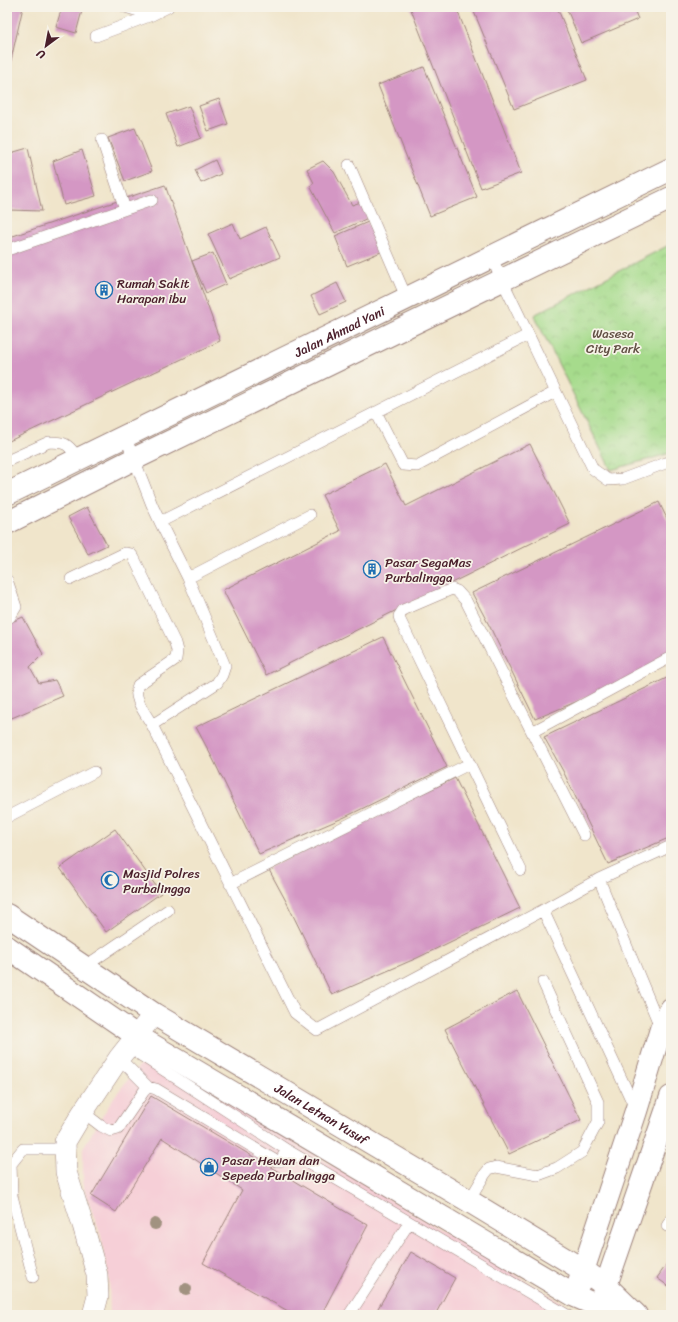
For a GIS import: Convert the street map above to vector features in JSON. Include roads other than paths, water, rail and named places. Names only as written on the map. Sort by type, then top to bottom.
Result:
[{"type":"street","name":"Jalan Ahmad Yani","points":[[7,494],[671,169]]},
{"type":"street","name":"Jalan Ahmad Yani","points":[[7,523],[134,459],[671,198]]},
{"type":"street","name":"Jalan Letnan Yusuf","points":[[7,914],[154,1014],[583,1270],[602,1296],[635,1315]]},
{"type":"street","name":"Jalan Letnan Yusuf","points":[[7,947],[128,1047],[571,1305],[602,1296]]},
{"type":"street","points":[[571,1305],[636,1110],[661,1029],[671,1009]]},
{"type":"street","points":[[92,1315],[98,1296],[97,1275],[66,1172],[65,1142],[83,1112],[128,1047],[154,1014]]},
{"type":"street","points":[[602,1296],[671,1097]]},
{"type":"lane","points":[[126,7],[152,15]]},
{"type":"lane","points":[[96,36],[152,15],[168,7]]},
{"type":"lane","points":[[102,140],[125,209]]},
{"type":"lane","points":[[349,165],[407,299]]},
{"type":"lane","points":[[7,250],[152,200]]},
{"type":"lane","points":[[491,257],[593,469],[608,480],[623,479],[671,461]]},
{"type":"lane","points":[[160,522],[528,335]]},
{"type":"lane","points":[[376,412],[403,466],[417,466],[555,392]]},
{"type":"lane","points":[[125,436],[152,505],[188,578],[225,666],[222,676],[217,683],[152,725]]},
{"type":"lane","points":[[7,461],[49,442],[63,442],[69,446],[78,459]]},
{"type":"lane","points":[[188,578],[310,515]]},
{"type":"lane","points":[[71,579],[125,553],[131,554],[134,558],[175,643],[177,651],[176,659],[138,685],[136,696],[152,725],[295,1014],[317,1030],[599,879],[671,846]]},
{"type":"lane","points":[[7,580],[16,607],[10,617],[7,618]]},
{"type":"lane","points":[[521,870],[400,620],[400,613],[402,610],[452,589],[457,590],[466,601],[584,835]]},
{"type":"lane","points":[[532,732],[671,657]]},
{"type":"lane","points":[[230,884],[469,764]]},
{"type":"lane","points":[[7,816],[94,772]]},
{"type":"lane","points":[[599,879],[661,1029]]},
{"type":"lane","points":[[84,967],[168,910]]},
{"type":"lane","points":[[543,910],[636,1110]]},
{"type":"lane","points":[[469,1201],[489,1169],[496,1167],[538,1175],[557,1168],[582,1152],[598,1122],[598,1102],[543,982]]},
{"type":"lane","points":[[128,1047],[148,1086],[156,1089],[276,1161],[280,1162],[287,1150]]},
{"type":"lane","points":[[128,1047],[287,1150],[409,1223],[571,1305]]},
{"type":"lane","points":[[83,1112],[101,1126],[112,1131],[118,1129],[148,1086]]},
{"type":"lane","points":[[33,1277],[12,1196],[11,1164],[23,1149],[62,1148],[65,1142]]},
{"type":"lane","points":[[349,1315],[409,1223]]},
{"type":"place","name":"Rumah Sakit Harapan ibu","points":[[104,290]]},
{"type":"place","name":"Pasar SegaMas Purbalingga","points":[[372,569]]},
{"type":"place","name":"Masjid Polres Purbalingga","points":[[110,880]]},
{"type":"place","name":"Pasar Hewan dan Sepeda Purbalingga","points":[[209,1167]]},
{"type":"park label","name":"Wasesa City Park","points":[[613,340]]}]
